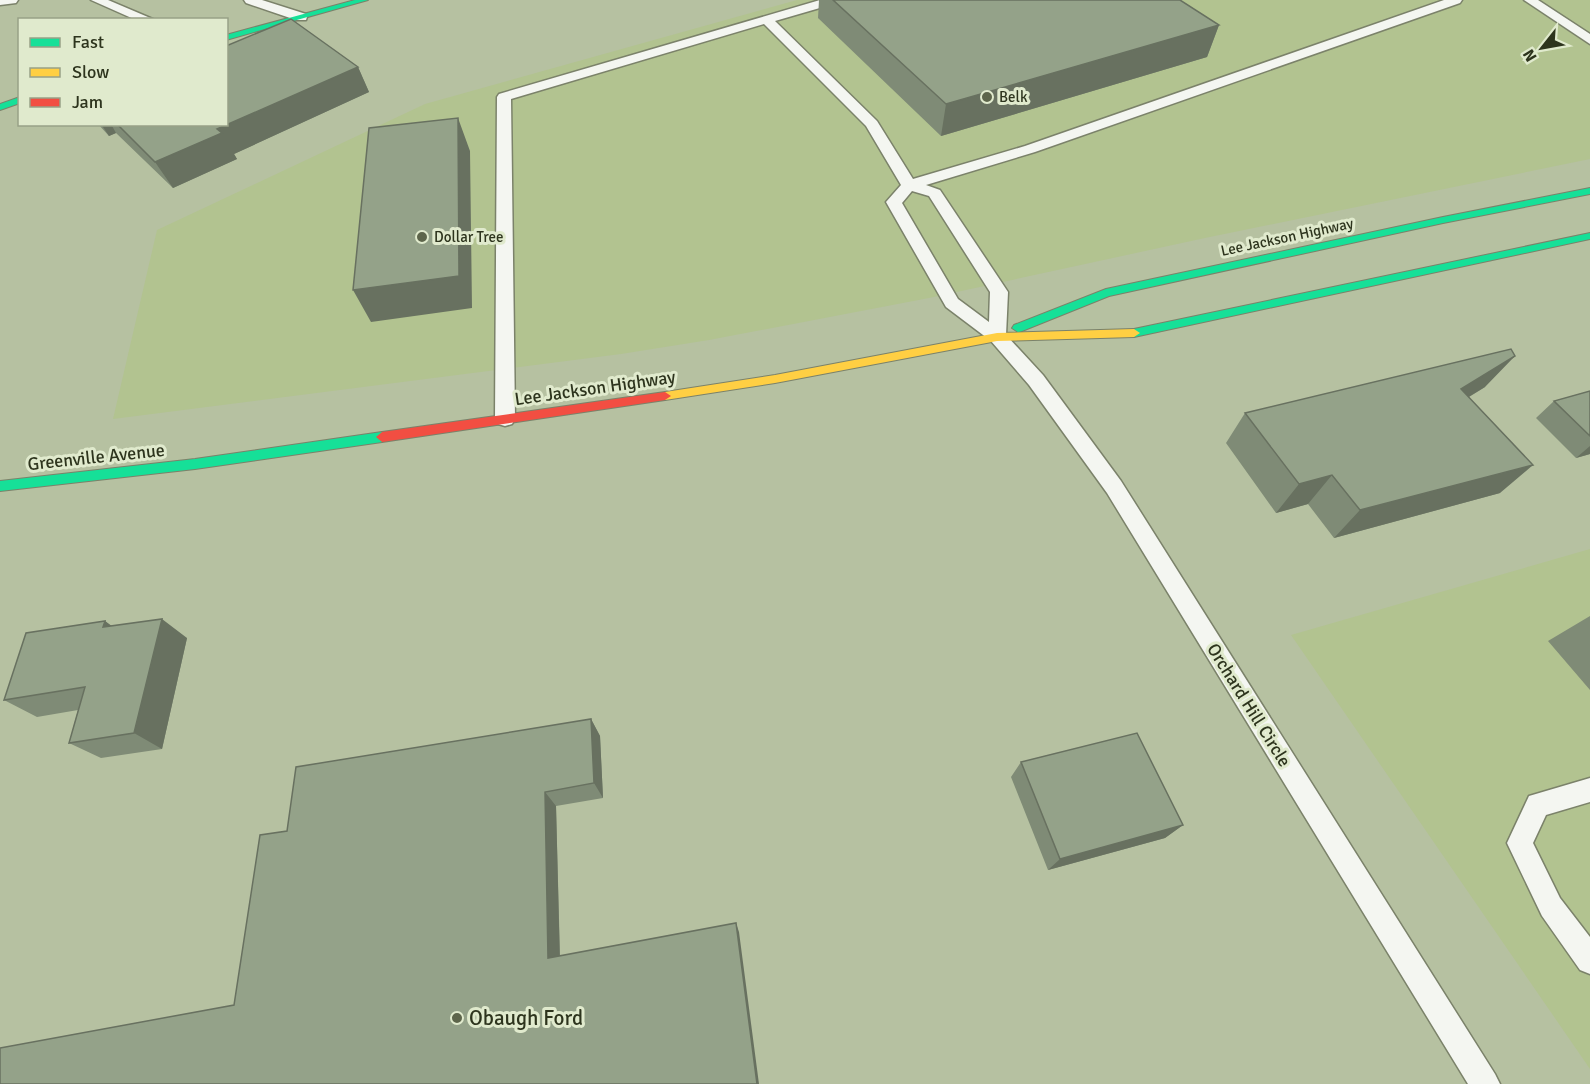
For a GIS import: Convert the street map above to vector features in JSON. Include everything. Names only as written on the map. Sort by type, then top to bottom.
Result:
[{"type":"main road","points":[[228,37],[364,0]]},
{"type":"main road","points":[[0,107],[18,101]]},
{"type":"main road","name":"Lee Jackson Highway","points":[[997,337],[1106,293],[1443,220],[1590,191]]},
{"type":"main road","name":"Lee Jackson Highway","points":[[195,464],[775,379],[997,337],[1138,333],[1590,236]]},
{"type":"main road","name":"Greenville Avenue","points":[[0,486],[195,464]]},
{"type":"lane","points":[[0,1],[12,0]]},
{"type":"lane","points":[[97,0],[144,18]]},
{"type":"lane","points":[[250,0],[302,17]]},
{"type":"lane","points":[[505,419],[504,97],[833,0]]},
{"type":"lane","points":[[909,185],[1030,149],[1456,0]]},
{"type":"lane","points":[[1530,0],[1590,40]]},
{"type":"lane","points":[[766,19],[872,123],[909,185],[935,193],[999,292],[997,337]]},
{"type":"lane","name":"Orchard Hill Circle","points":[[909,185],[894,202],[952,303],[997,337],[1036,380],[1114,487],[1485,1084]]},
{"type":"lane","points":[[1590,790],[1538,806],[1520,843],[1551,907],[1590,960]]},
{"type":"shaded area","points":[[797,0],[1590,0],[1590,159],[1205,238],[929,298],[709,340],[621,354],[113,419],[157,230],[425,104]]},
{"type":"shaded area","points":[[1590,549],[1590,1069],[1291,635]]},
{"type":"building","name":"Belk","points":[[833,0],[1180,0],[1219,25],[946,104]]},
{"type":"building","points":[[291,19],[358,67],[228,124],[228,45]]},
{"type":"building","points":[[458,118],[459,276],[353,290],[369,128]]},
{"type":"building","points":[[119,126],[224,126],[217,129],[222,133],[155,162]]},
{"type":"building","points":[[1511,349],[1515,356],[1461,389],[1533,465],[1360,510],[1332,475],[1299,484],[1245,413]]},
{"type":"building","points":[[1590,391],[1590,436],[1554,401]]},
{"type":"building","points":[[162,619],[134,733],[69,743],[85,687],[4,700],[26,633],[105,621],[103,627]]},
{"type":"building","points":[[591,719],[594,783],[545,792],[548,958],[736,923],[757,1084],[0,1084],[0,1048],[234,1005],[260,835],[287,831],[296,767]]},
{"type":"building","points":[[1137,733],[1183,825],[1060,859],[1021,762]]},
{"type":"traffic: fast","points":[[228,37],[364,0]]},
{"type":"traffic: fast","points":[[0,107],[18,101]]},
{"type":"traffic: fast","points":[[1018,328],[1106,293],[1443,220],[1590,191]]},
{"type":"traffic: fast","points":[[1134,333],[1590,236]]},
{"type":"traffic: fast","points":[[0,486],[195,464],[382,437]]},
{"type":"traffic: slow","points":[[665,396],[775,379],[997,337],[1134,333]]},
{"type":"traffic: jam","points":[[382,437],[665,396]]},
{"type":"place","name":"Belk","points":[[987,97]]},
{"type":"place","name":"Dollar Tree","points":[[422,237]]},
{"type":"place","name":"Obaugh Ford","points":[[457,1018]]}]
